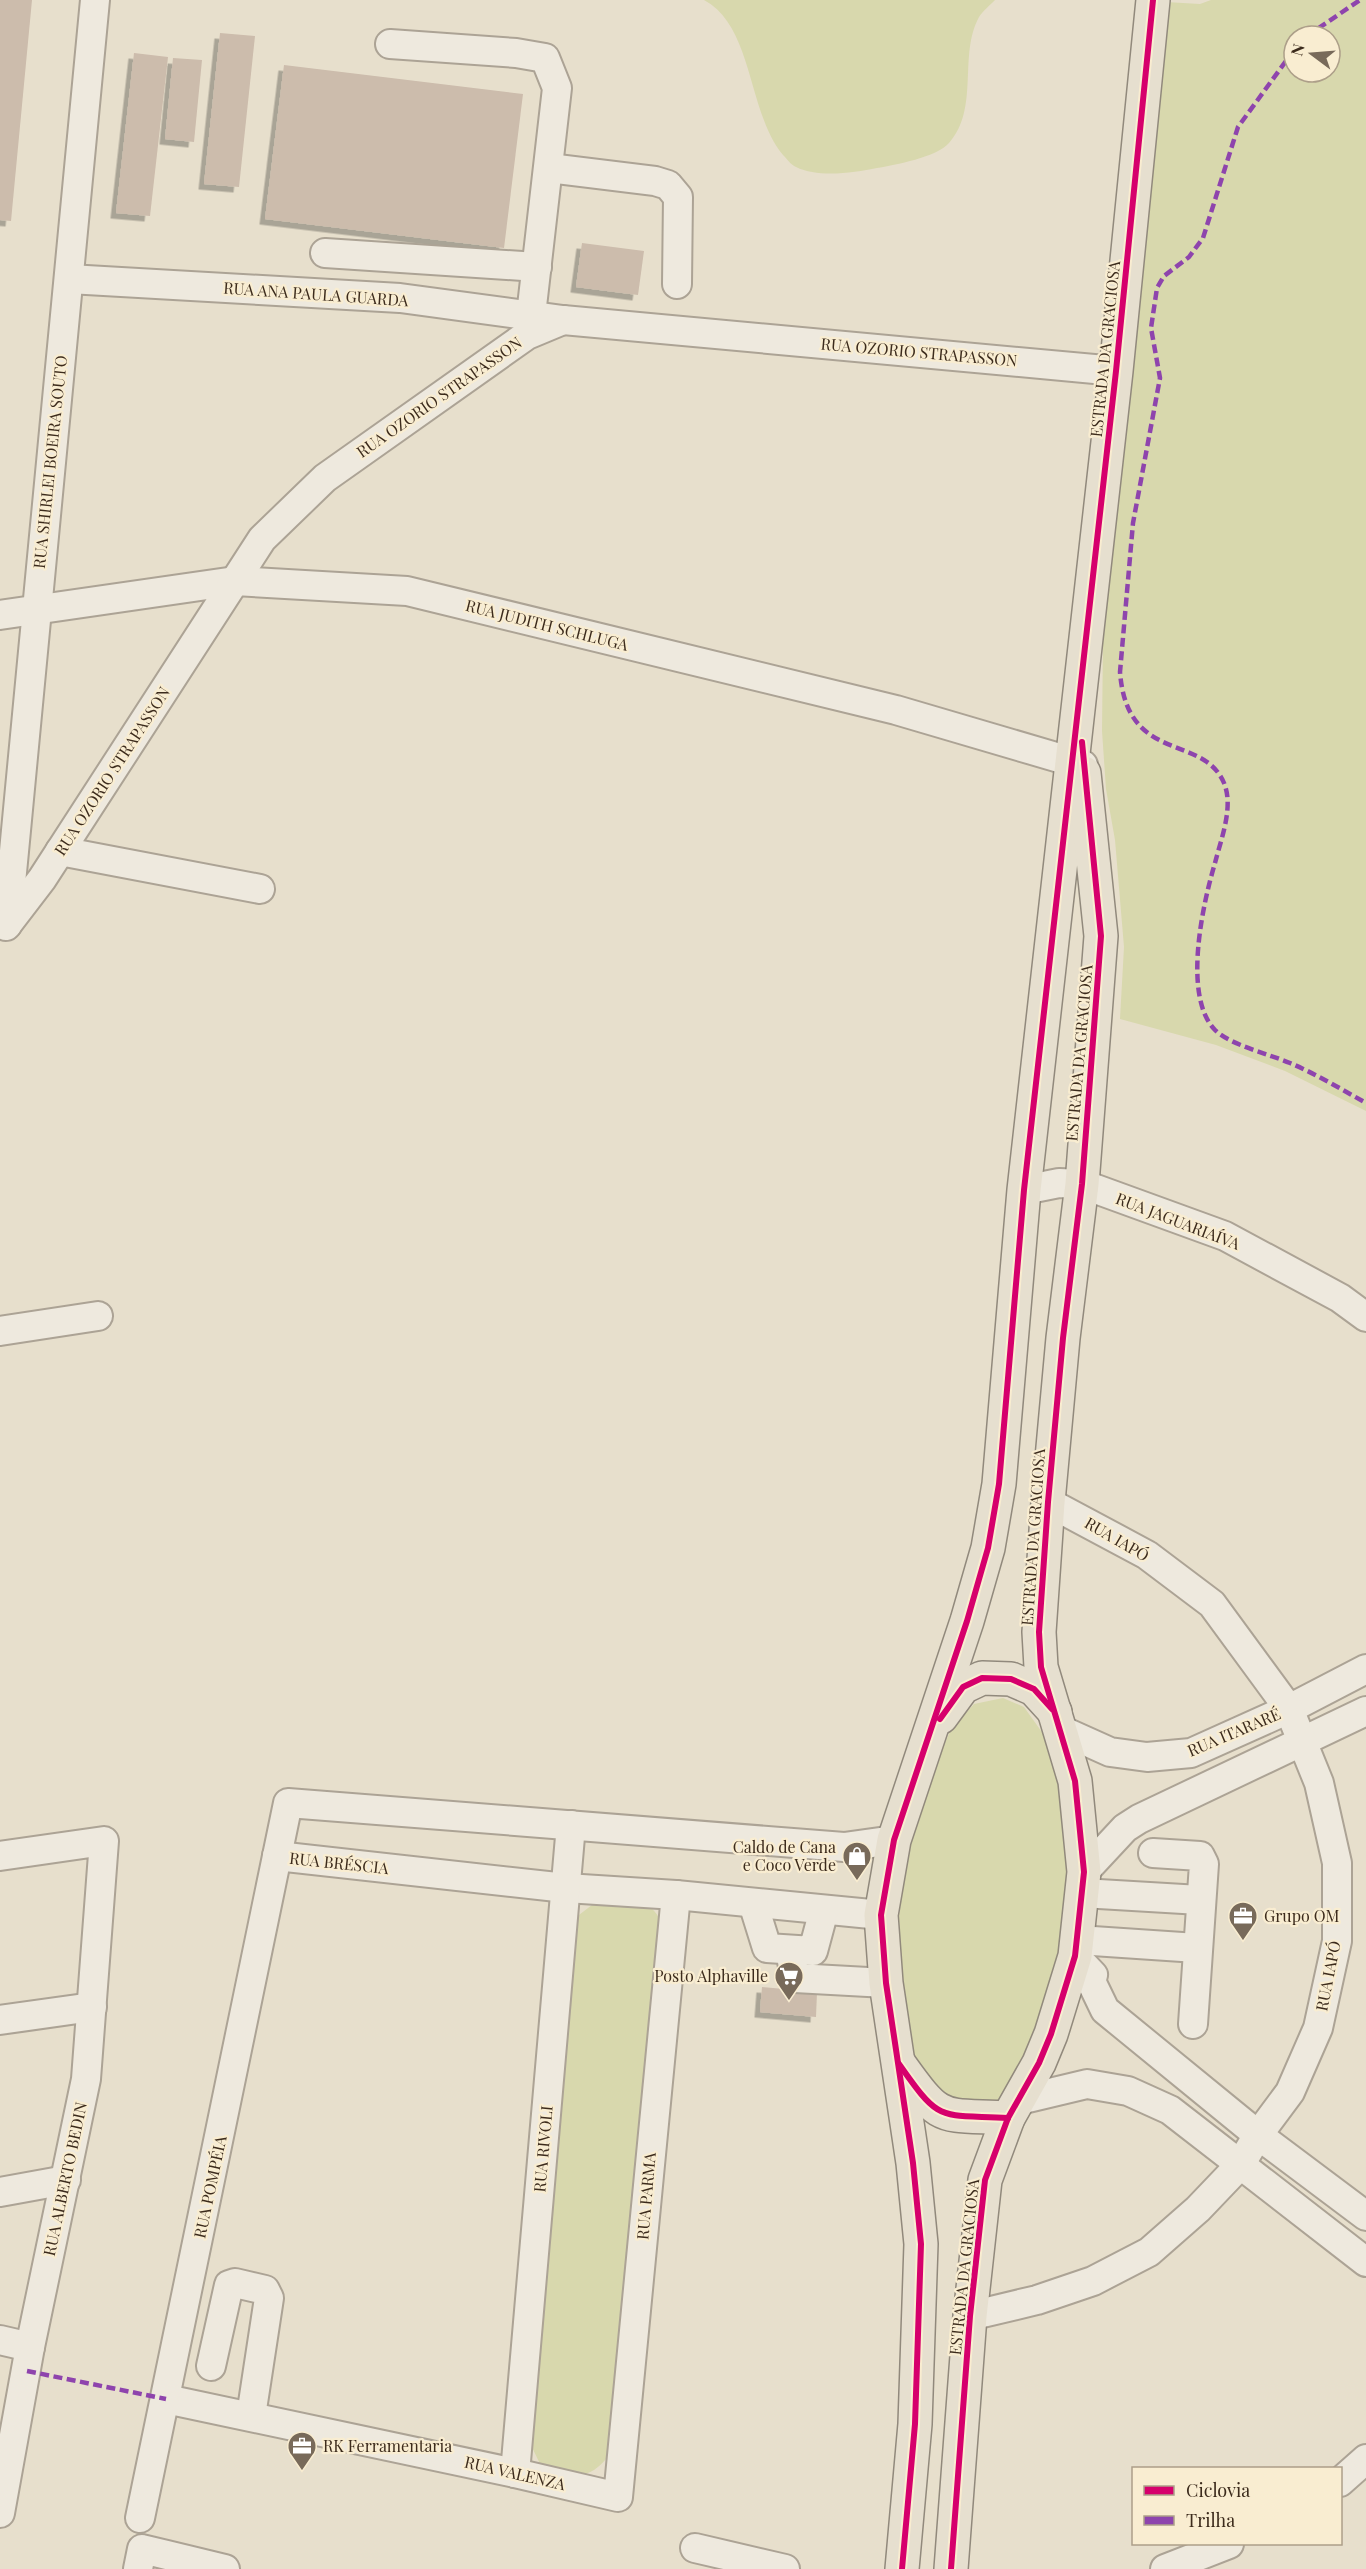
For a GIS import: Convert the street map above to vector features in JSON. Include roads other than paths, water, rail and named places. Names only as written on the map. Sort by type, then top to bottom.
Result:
[{"type":"main road","name":"ESTRADA DA GRACIOSA","points":[[902,2569],[915,2424],[921,2244],[886,1983],[881,1915],[894,1840],[967,1621],[988,1548],[995,1506],[1024,1190],[1078,763],[1079,700],[1116,371],[1153,0]]},
{"type":"main road","name":"ESTRADA DA GRACIOSA","points":[[951,2569],[970,2316],[985,2180],[1014,2109],[1051,2034],[1076,1948],[1083,1883],[1075,1781],[1041,1667],[1040,1610],[1063,1338],[1082,1184],[1101,936],[1078,763]]},
{"type":"main road","points":[[928,1737],[963,1687],[982,1678],[1011,1679],[1034,1689],[1058,1721]]},
{"type":"main road","points":[[897,2061],[925,2101],[944,2114],[971,2118],[1014,2109]]},
{"type":"street","name":"RUA SHIRLEI BOEIRA SOUTO","points":[[4,930],[95,0]]},
{"type":"street","points":[[390,44],[516,53],[545,58],[557,88],[531,315]]},
{"type":"street","points":[[549,168],[655,181],[668,185],[678,197],[677,284]]},
{"type":"street","points":[[325,253],[537,267]]},
{"type":"street","name":"RUA ANA PAULA GUARDA","points":[[69,279],[400,298],[563,320]]},
{"type":"street","name":"RUA OZORIO STRAPASSON","points":[[4,930],[60,851],[262,539],[325,478],[527,335],[563,320],[1116,371]]},
{"type":"street","name":"RUA JUDITH SCHLUGA","points":[[0,615],[235,581],[406,591],[896,710],[1078,763]]},
{"type":"street","points":[[60,851],[260,889]]},
{"type":"street","points":[[1024,1190],[1059,1183],[1082,1184]]},
{"type":"street","name":"RUA JAGUARIAÍVA","points":[[1082,1184],[1225,1236],[1340,1298],[1366,1317]]},
{"type":"street","points":[[0,1331],[98,1316]]},
{"type":"street","name":"RUA IAPÓ","points":[[970,2316],[1037,2300],[1093,2282],[1149,2252],[1198,2209],[1240,2165],[1258,2135],[1290,2091],[1318,2028],[1337,1941],[1337,1863],[1319,1783],[1289,1708],[1212,1604],[1147,1555],[1048,1502]]},
{"type":"street","name":"RUA ITARARÉ","points":[[1058,1721],[1110,1752],[1147,1757],[1191,1753],[1289,1708],[1366,1669]]},
{"type":"street","points":[[1200,1900],[1083,1883],[1125,1828],[1139,1819],[1366,1711]]},
{"type":"street","name":"RUA BRÉSCIA","points":[[881,1915],[676,1895],[566,1888],[277,1856],[288,1803],[844,1847],[894,1840]]},
{"type":"street","name":"RUA RIVOLI","points":[[515,2472],[571,1825]]},
{"type":"street","name":"RUA ALBERTO BEDIN","points":[[0,1856],[104,1841],[86,2079],[30,2346],[0,2509]]},
{"type":"street","points":[[1153,1853],[1200,1856],[1204,1863],[1193,2024]]},
{"type":"street","name":"RUA POMPÉIA","points":[[140,2517],[277,1856]]},
{"type":"street","name":"RUA PARMA","points":[[618,2497],[676,1895]]},
{"type":"street","points":[[753,1903],[767,1948],[813,1951],[824,1910]]},
{"type":"street","points":[[1076,1948],[1093,1976],[1091,1981],[1105,2010],[1258,2135],[1366,2216]]},
{"type":"street","points":[[1076,1948],[1197,1948]]},
{"type":"street","points":[[790,1950],[795,1978],[886,1983]]},
{"type":"street","points":[[0,2020],[92,2007]]},
{"type":"street","points":[[1014,2109],[1087,2084],[1128,2091],[1170,2110],[1366,2262]]},
{"type":"street","points":[[0,2192],[66,2180]]},
{"type":"street","points":[[211,2366],[229,2285],[235,2283],[265,2290],[269,2298],[251,2416]]},
{"type":"street","points":[[0,2340],[30,2346]]},
{"type":"street","name":"RUA VALENZA","points":[[166,2399],[515,2472],[618,2497]]},
{"type":"street","points":[[1342,2481],[1366,2459]]},
{"type":"street","points":[[1165,2569],[1226,2545]]},
{"type":"street","points":[[695,2548],[784,2569]]},
{"type":"street","points":[[138,2569],[142,2549],[225,2569]]},
{"type":"place","name":"Caldo de Cana e Coco Verde","points":[[857,1882]]},
{"type":"place","name":"Grupo OM","points":[[1243,1942]]},
{"type":"place","name":"Posto Alphaville","points":[[789,2002]]},
{"type":"place","name":"RK Ferramentaria","points":[[302,2472]]}]
